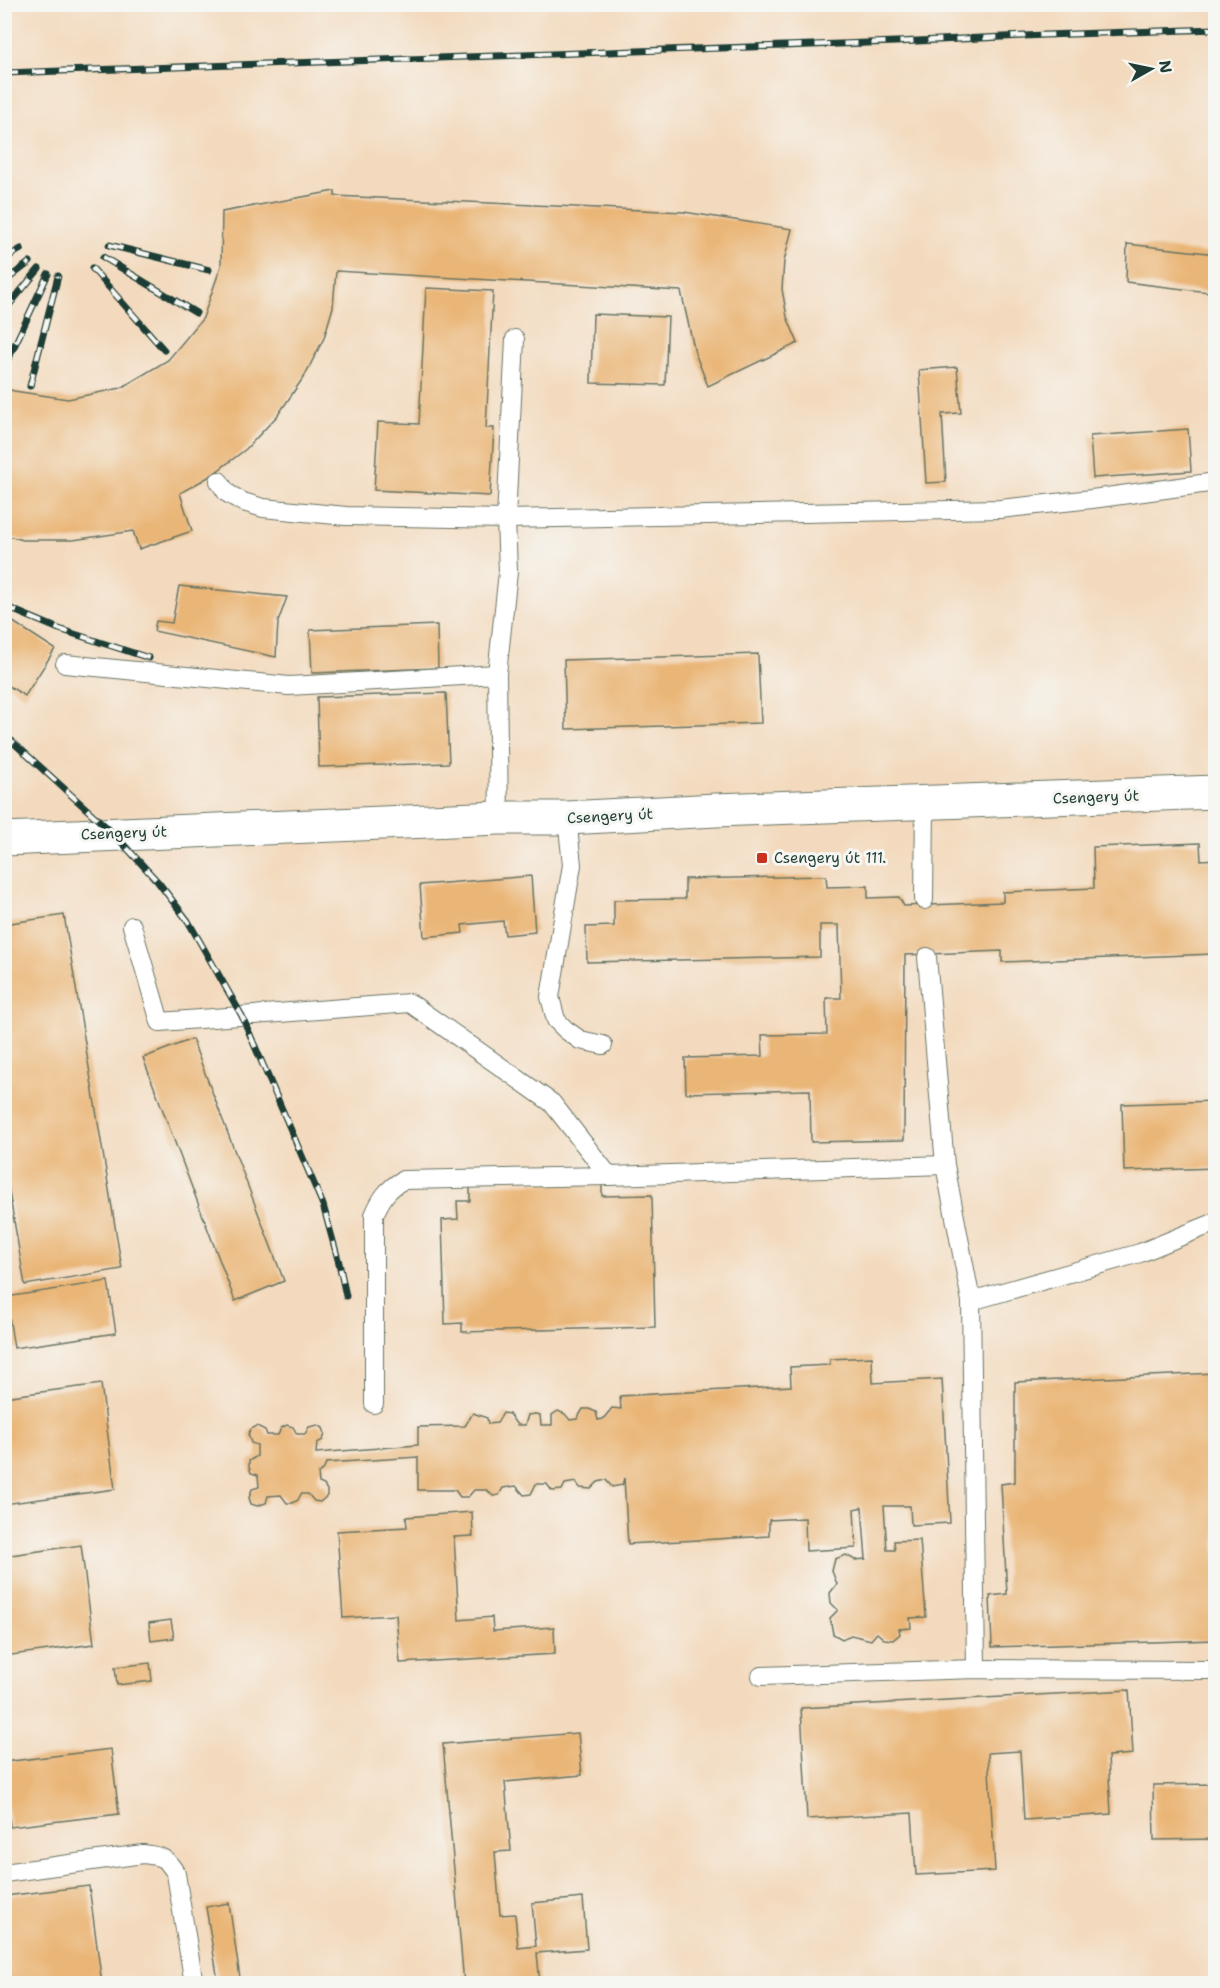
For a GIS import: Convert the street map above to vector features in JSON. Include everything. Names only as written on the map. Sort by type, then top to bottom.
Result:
[{"type":"main road","name":"Csengery út","points":[[4,839],[1215,792]]},
{"type":"lane","points":[[499,818],[497,674],[508,572],[506,519],[515,339]]},
{"type":"lane","points":[[219,482],[228,493],[243,502],[283,511],[346,516],[506,519],[1000,509],[1092,499],[1215,480]]},
{"type":"lane","points":[[65,664],[289,686],[497,674]]},
{"type":"lane","points":[[924,900],[925,803]]},
{"type":"lane","points":[[567,818],[572,865],[550,997],[556,1020],[580,1040],[603,1045]]},
{"type":"lane","points":[[132,926],[160,1022],[410,1003],[552,1103],[609,1176]]},
{"type":"lane","points":[[927,957],[945,1165],[971,1301],[976,1669]]},
{"type":"lane","points":[[374,1404],[374,1215],[382,1198],[391,1187],[403,1180],[945,1165]]},
{"type":"lane","points":[[971,1301],[1140,1253],[1215,1222]]},
{"type":"lane","points":[[761,1676],[976,1669],[1215,1670]]},
{"type":"lane","points":[[4,1873],[143,1854],[158,1856],[169,1861],[176,1874],[194,1983]]},
{"type":"building","points":[[335,191],[335,196],[684,212],[792,229],[784,261],[782,289],[787,317],[798,343],[708,386],[695,353],[681,291],[336,271],[333,307],[324,338],[305,375],[278,415],[246,449],[212,475],[180,493],[192,531],[139,549],[133,531],[73,540],[23,540],[4,535],[4,388],[68,399],[121,388],[168,360],[203,318],[221,266],[222,212]]},
{"type":"building","points":[[1127,244],[1216,254],[1216,293],[1126,282]]},
{"type":"building","points":[[426,288],[493,291],[486,428],[494,428],[490,496],[374,490],[378,422],[419,424]]},
{"type":"building","points":[[593,314],[668,317],[665,385],[591,383]]},
{"type":"building","points":[[957,367],[961,413],[942,414],[946,482],[926,483],[919,370]]},
{"type":"building","points":[[1188,429],[1191,471],[1093,478],[1090,436]]},
{"type":"building","points":[[179,586],[287,597],[278,622],[276,657],[154,631],[156,621],[172,623]]},
{"type":"building","points":[[4,616],[55,649],[25,696],[4,683]]},
{"type":"building","points":[[437,625],[438,668],[312,673],[310,630]]},
{"type":"building","points":[[758,654],[761,723],[566,729],[564,660]]},
{"type":"building","points":[[446,693],[449,763],[319,767],[317,697]]},
{"type":"building","points":[[1200,843],[1201,860],[1216,859],[1214,954],[1002,962],[1002,951],[905,955],[904,1140],[811,1142],[810,1090],[686,1093],[685,1058],[763,1056],[762,1035],[827,1034],[826,998],[841,998],[839,925],[820,925],[820,957],[587,962],[586,927],[614,926],[614,900],[685,899],[685,879],[826,876],[827,887],[868,886],[868,898],[899,897],[904,906],[1003,902],[1003,892],[1094,888],[1093,847]]},
{"type":"building","points":[[531,876],[535,932],[505,935],[503,921],[462,925],[463,933],[424,937],[420,885]]},
{"type":"building","points":[[64,915],[122,1269],[25,1285],[4,1162],[4,924]]},
{"type":"building","points":[[192,1039],[284,1281],[235,1301],[143,1058]]},
{"type":"building","points":[[1216,1101],[1216,1168],[1124,1171],[1122,1104]]},
{"type":"building","points":[[602,1181],[602,1196],[652,1195],[655,1327],[462,1332],[462,1323],[445,1324],[442,1220],[458,1219],[457,1201],[470,1201],[470,1185]]},
{"type":"building","points":[[108,1281],[116,1333],[14,1348],[6,1297]]},
{"type":"building","points":[[872,1357],[873,1383],[942,1379],[950,1523],[911,1525],[910,1506],[884,1506],[887,1550],[895,1550],[894,1541],[920,1540],[926,1617],[910,1618],[911,1628],[899,1629],[900,1634],[893,1640],[884,1639],[877,1633],[871,1640],[851,1635],[842,1639],[833,1634],[830,1618],[838,1610],[831,1603],[830,1593],[837,1584],[832,1571],[835,1559],[846,1555],[855,1560],[866,1559],[862,1507],[854,1509],[856,1548],[806,1551],[805,1518],[769,1520],[769,1536],[628,1544],[624,1478],[622,1485],[612,1487],[606,1480],[598,1482],[591,1489],[580,1488],[576,1482],[565,1484],[562,1490],[552,1491],[547,1484],[536,1484],[531,1494],[524,1495],[516,1486],[503,1488],[499,1495],[493,1496],[487,1490],[474,1490],[468,1497],[460,1497],[455,1490],[418,1490],[418,1457],[326,1463],[324,1469],[318,1473],[319,1483],[327,1490],[327,1496],[320,1502],[314,1501],[308,1494],[301,1494],[298,1500],[287,1503],[281,1495],[268,1496],[266,1503],[257,1506],[251,1504],[249,1498],[252,1489],[259,1487],[258,1475],[251,1473],[249,1467],[249,1461],[257,1456],[257,1445],[251,1443],[248,1434],[257,1426],[265,1430],[267,1435],[278,1435],[281,1428],[287,1425],[293,1427],[297,1434],[305,1434],[309,1427],[318,1425],[323,1428],[325,1434],[323,1440],[317,1443],[316,1453],[418,1445],[418,1427],[465,1426],[473,1413],[487,1418],[488,1424],[497,1423],[503,1413],[509,1414],[517,1425],[525,1425],[528,1415],[535,1414],[540,1415],[541,1425],[552,1425],[552,1415],[558,1411],[570,1420],[577,1419],[583,1409],[589,1409],[596,1412],[598,1420],[603,1419],[612,1408],[621,1409],[620,1396],[791,1386],[790,1367],[830,1365],[830,1359]]},
{"type":"building","points":[[1216,1373],[1216,1640],[992,1647],[990,1596],[1007,1594],[1001,1484],[1015,1482],[1015,1382]]},
{"type":"building","points":[[101,1384],[115,1489],[4,1504],[4,1397]]},
{"type":"building","points":[[472,1512],[473,1536],[454,1537],[459,1620],[492,1617],[493,1631],[554,1627],[555,1654],[400,1663],[396,1615],[343,1618],[337,1531],[407,1527],[406,1517]]},
{"type":"building","points":[[81,1545],[94,1644],[4,1656],[4,1556]]},
{"type":"building","points":[[171,1620],[174,1638],[151,1641],[149,1623]]},
{"type":"building","points":[[150,1663],[152,1681],[117,1685],[115,1667]]},
{"type":"building","points":[[1129,1690],[1133,1754],[1108,1756],[1111,1814],[1024,1820],[1020,1751],[988,1753],[995,1871],[916,1875],[912,1813],[807,1819],[801,1708]]},
{"type":"building","points":[[578,1733],[582,1775],[505,1782],[511,1851],[495,1852],[500,1915],[515,1914],[518,1948],[536,1946],[532,1903],[583,1898],[587,1949],[537,1953],[540,1984],[464,1984],[443,1744]]},
{"type":"building","points":[[111,1749],[119,1814],[10,1827],[4,1762]]},
{"type":"building","points":[[1216,1784],[1216,1839],[1154,1840],[1153,1785]]},
{"type":"building","points":[[89,1886],[102,1984],[5,1984],[5,1896]]},
{"type":"building","points":[[229,1903],[240,1978],[218,1981],[206,1907]]},
{"type":"railway","points":[[4,73],[1216,29]]},
{"type":"railway","points":[[109,245],[209,270]]},
{"type":"railway","points":[[4,259],[21,249]]},
{"type":"railway","points":[[103,257],[196,313]]},
{"type":"railway","points":[[4,282],[30,262]]},
{"type":"railway","points":[[92,268],[164,350]]},
{"type":"railway","points":[[4,311],[39,269]]},
{"type":"railway","points":[[4,368],[48,274]]},
{"type":"railway","points":[[30,386],[58,276]]},
{"type":"railway","points":[[4,606],[59,629],[149,658]]},
{"type":"railway","points":[[4,734],[114,834],[158,882],[188,921],[242,1016],[323,1205],[346,1296]]},
{"type":"place","name":"Csengery út 111.","points":[[762,858]]}]
